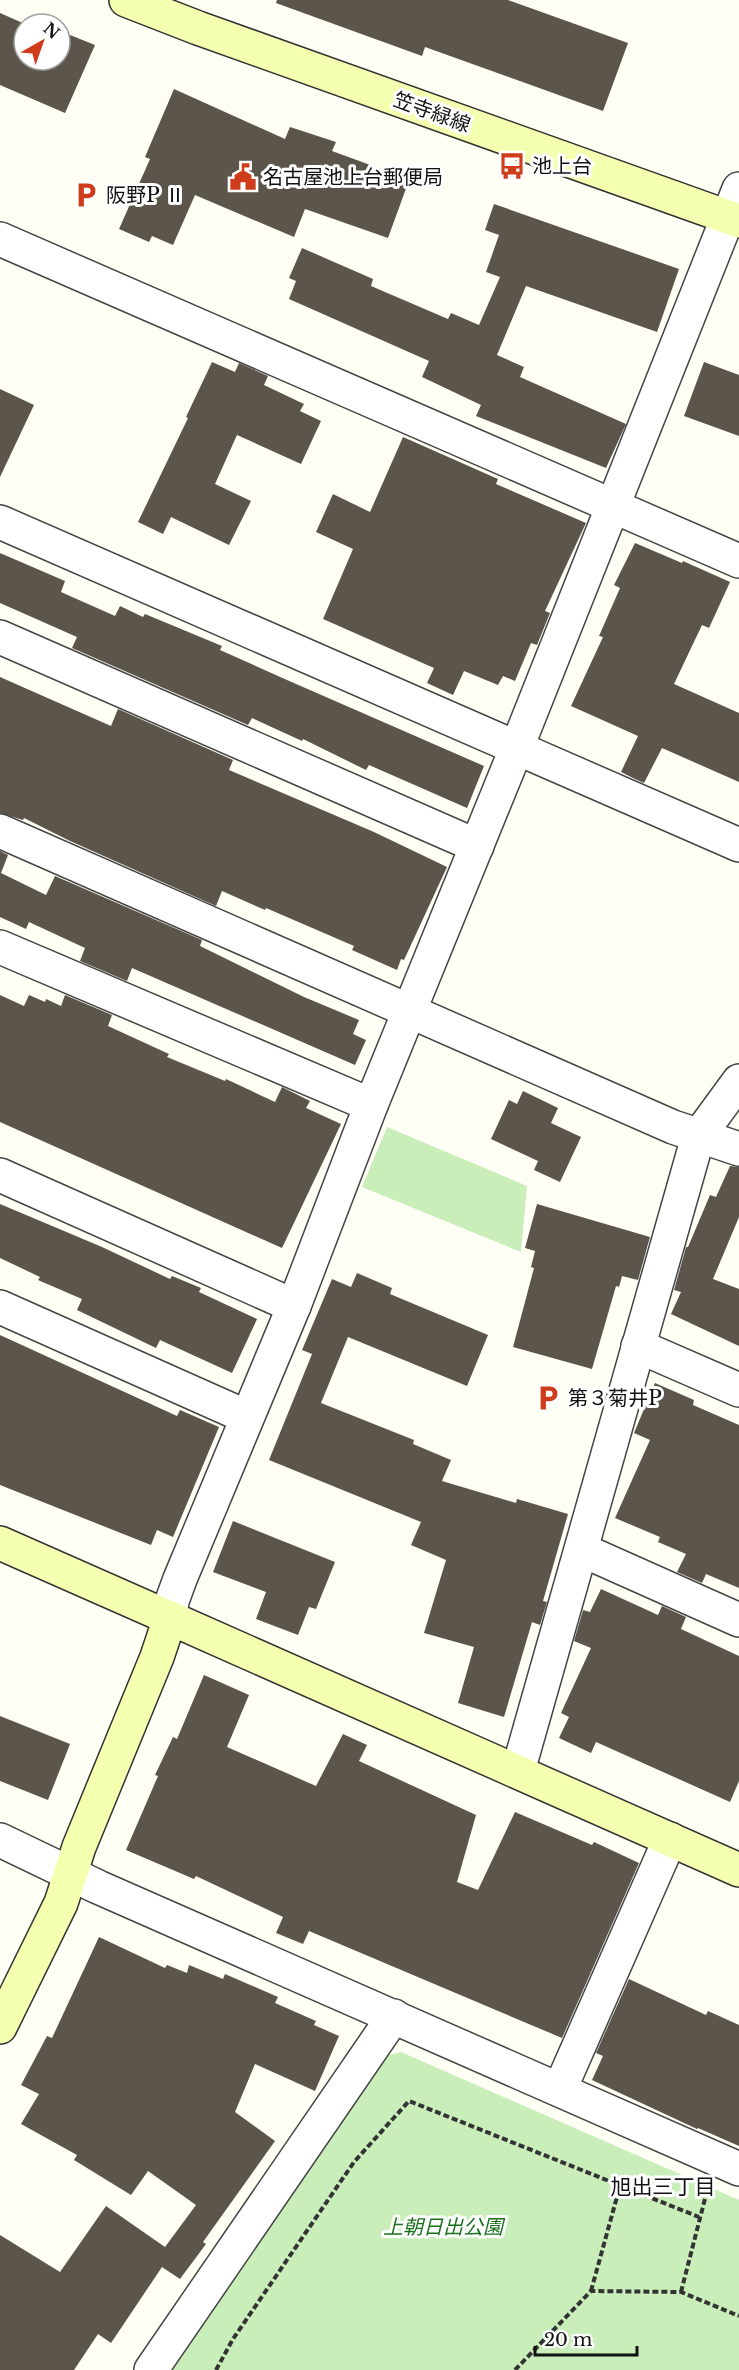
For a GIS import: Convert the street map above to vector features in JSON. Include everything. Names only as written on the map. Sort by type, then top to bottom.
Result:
[{"type":"street","name":"笠寺緑線","points":[[126,0],[210,32],[735,209]]},
{"type":"street","points":[[0,2027],[61,1903],[70,1873],[157,1657],[180,1579],[294,1306],[371,1105],[735,209]]},
{"type":"street","points":[[0,239],[739,561]]},
{"type":"street","points":[[0,522],[739,845]]},
{"type":"street","points":[[0,636],[477,846]]},
{"type":"street","points":[[0,831],[698,1137],[739,1149]]},
{"type":"street","points":[[0,947],[371,1105]]},
{"type":"street","points":[[518,1771],[698,1137],[739,1081]]},
{"type":"street","points":[[0,1175],[294,1306]]},
{"type":"street","points":[[0,1307],[247,1417]]},
{"type":"street","points":[[638,1346],[739,1390]]},
{"type":"street","points":[[0,1543],[739,1870]]},
{"type":"street","points":[[582,1550],[739,1620]]},
{"type":"street","points":[[560,2089],[670,1839]]},
{"type":"street","points":[[0,1840],[739,2169]]},
{"type":"street","points":[[150,2370],[394,2016]]},
{"type":"path","points":[[216,2370],[233,2339],[354,2162],[409,2101],[699,2217]]},
{"type":"path","points":[[515,2370],[591,2291],[620,2186]]},
{"type":"path","points":[[681,2292],[707,2189]]},
{"type":"path","points":[[591,2291],[681,2292],[739,2316]]},
{"type":"green space","points":[[387,1127],[527,1186],[521,1252],[362,1187]]},
{"type":"green space","name":"上朝日出公園","points":[[401,2052],[739,2200],[739,2370],[169,2370],[385,2056]]},
{"type":"building","points":[[277,0],[508,0],[628,43],[603,111],[425,47],[422,56],[276,3]]},
{"type":"building","points":[[0,13],[12,18],[12,72],[72,72],[72,36],[95,45],[65,113],[0,85]]},
{"type":"building","points":[[174,89],[285,139],[290,127],[336,142],[332,151],[395,174],[393,178],[408,183],[388,238],[305,209],[294,237],[195,195],[173,245],[152,236],[149,242],[119,229],[150,159],[145,157]]},
{"type":"building","points":[[494,204],[679,269],[657,332],[526,286],[497,355],[524,367],[520,377],[626,424],[606,468],[476,416],[481,405],[422,377],[429,361],[289,299],[296,281],[289,278],[302,248],[373,279],[371,286],[448,319],[451,313],[479,325],[500,277],[486,272],[499,235],[485,230]]},
{"type":"building","points":[[212,362],[235,372],[239,363],[268,376],[264,385],[304,404],[300,411],[321,421],[301,464],[237,435],[215,484],[251,501],[229,545],[171,517],[163,534],[138,522]]},
{"type":"building","points":[[704,362],[739,375],[739,436],[684,416]]},
{"type":"building","points":[[0,389],[34,405],[0,477]]},
{"type":"building","points":[[403,437],[498,479],[496,484],[586,523],[545,611],[550,613],[537,645],[531,643],[515,681],[503,676],[498,685],[464,671],[453,695],[427,683],[434,668],[323,619],[353,549],[316,532],[333,494],[370,512]]},
{"type":"building","points":[[635,543],[730,582],[709,628],[702,625],[674,684],[739,713],[739,782],[662,748],[644,783],[635,779],[621,772],[638,736],[571,706],[603,637],[599,636],[620,588],[614,585]]},
{"type":"building","points":[[0,553],[65,581],[61,592],[115,616],[120,606],[143,617],[145,614],[222,646],[220,650],[484,766],[467,808],[369,765],[366,770],[303,739],[302,741],[252,718],[248,725],[72,648],[77,637],[0,603]]},
{"type":"building","points":[[0,677],[111,726],[118,709],[233,760],[229,770],[374,832],[447,867],[404,960],[401,959],[397,970],[352,950],[354,946],[266,908],[265,910],[222,891],[216,906],[24,818],[23,820],[0,813]]},
{"type":"building","points":[[0,851],[8,855],[1,873],[46,895],[55,876],[202,940],[200,946],[304,997],[359,1020],[353,1034],[366,1040],[355,1065],[132,968],[127,981],[80,961],[85,948],[29,922],[26,929],[0,917]]},
{"type":"building","points":[[0,995],[24,1006],[29,995],[61,1006],[65,995],[112,1015],[108,1026],[169,1054],[167,1057],[225,1081],[226,1079],[275,1102],[282,1087],[310,1101],[306,1108],[341,1124],[282,1248],[0,1122]]},
{"type":"building","points":[[523,1091],[558,1108],[551,1123],[581,1137],[560,1182],[534,1170],[538,1161],[491,1139],[509,1100],[517,1104]]},
{"type":"building","points":[[730,1166],[739,1167],[739,1217],[713,1279],[739,1289],[739,1346],[671,1314],[681,1292],[674,1290],[686,1247],[688,1247],[710,1195],[716,1197]]},
{"type":"building","points":[[0,1204],[102,1247],[170,1279],[172,1276],[201,1288],[199,1292],[257,1319],[232,1373],[160,1340],[156,1348],[77,1310],[82,1299],[38,1280],[40,1277],[0,1258]]},
{"type":"building","points":[[537,1204],[650,1237],[638,1280],[622,1276],[619,1287],[616,1286],[592,1369],[513,1347],[534,1268],[531,1267],[535,1251],[525,1248]]},
{"type":"building","points":[[357,1273],[392,1288],[390,1294],[488,1335],[467,1386],[348,1337],[321,1403],[414,1440],[413,1444],[451,1460],[442,1481],[516,1503],[517,1499],[568,1514],[543,1601],[547,1602],[540,1625],[532,1622],[504,1717],[458,1703],[474,1647],[424,1633],[446,1560],[411,1545],[421,1522],[269,1460],[312,1354],[302,1350],[332,1279],[351,1287]]},
{"type":"building","points":[[0,1335],[177,1416],[180,1410],[219,1427],[173,1537],[157,1530],[151,1545],[0,1485]]},
{"type":"building","points":[[655,1383],[694,1400],[693,1405],[739,1425],[739,1588],[706,1574],[702,1583],[677,1572],[686,1554],[658,1542],[660,1537],[615,1518],[650,1440],[634,1433]]},
{"type":"building","points":[[233,1521],[335,1562],[316,1609],[309,1607],[298,1635],[256,1619],[266,1592],[213,1572]]},
{"type":"building","points":[[601,1589],[658,1615],[662,1606],[686,1617],[681,1629],[739,1656],[739,1781],[730,1802],[596,1742],[591,1753],[559,1738],[569,1717],[561,1713],[591,1648],[574,1641],[583,1610],[590,1612]]},
{"type":"building","points":[[204,1675],[249,1695],[227,1747],[316,1786],[343,1734],[367,1745],[359,1761],[476,1815],[457,1882],[478,1890],[515,1812],[592,1845],[594,1842],[639,1863],[562,2038],[309,1931],[303,1944],[276,1933],[283,1917],[196,1876],[194,1879],[126,1850],[158,1776],[155,1775],[173,1737],[177,1739]]},
{"type":"building","points":[[0,1716],[70,1744],[48,1800],[0,1781]]},
{"type":"building","points":[[99,1937],[165,1968],[167,1965],[187,1973],[189,1965],[223,1979],[225,1974],[278,1997],[275,2003],[316,2021],[314,2025],[339,2036],[315,2091],[255,2064],[235,2112],[275,2141],[203,2242],[206,2244],[180,2279],[162,2267],[111,2343],[98,2334],[74,2370],[0,2370],[0,2235],[60,2272],[106,2206],[165,2247],[196,2205],[148,2171],[131,2195],[74,2160],[77,2155],[21,2124],[39,2094],[21,2085],[47,2036],[52,2038]]},
{"type":"building","points":[[629,1979],[706,2015],[708,2011],[739,2025],[739,2146],[592,2080],[603,2056],[596,2053]]},
{"type":"place","name":"池上台","points":[[512,166]]},
{"type":"place","name":"名古屋池上台郵便局","points":[[243,177]]},
{"type":"place","name":"阪野P Ⅱ","points":[[86,195]]},
{"type":"place","name":"第３菊井P","points":[[548,1398]]},
{"type":"district","name":"旭出三丁目","points":[[663,2187]]}]
